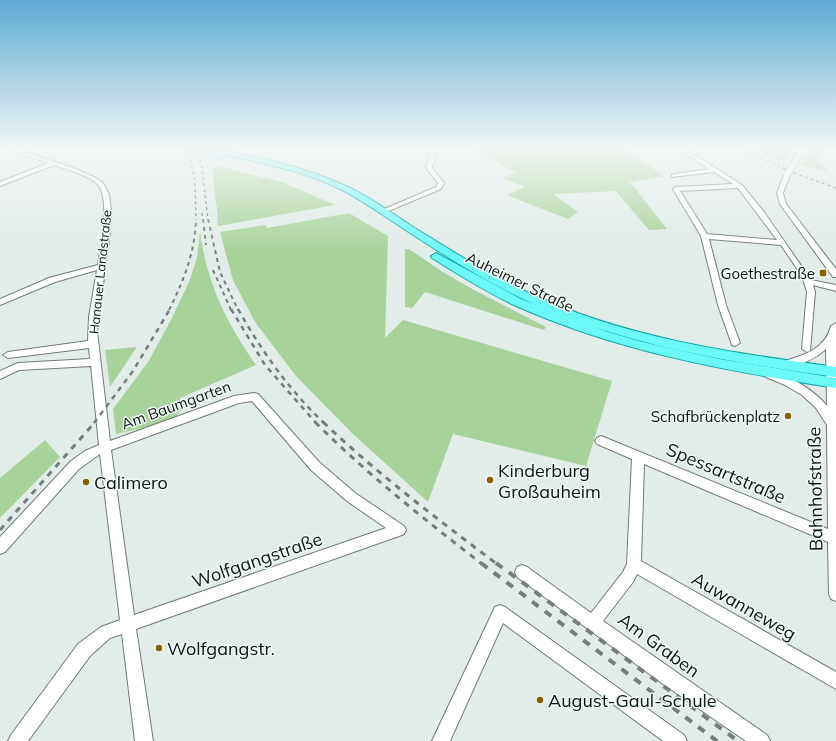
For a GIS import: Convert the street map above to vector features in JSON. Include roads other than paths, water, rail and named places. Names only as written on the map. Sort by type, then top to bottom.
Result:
[{"type":"main road","name":"Auheimer Straße","points":[[312,183],[339,194],[361,206],[463,274],[520,303],[597,334],[717,365],[769,368],[834,377]]},
{"type":"main road","name":"Auheimer Straße","points":[[330,183],[384,211],[482,274],[548,306],[599,324],[670,344],[769,368]]},
{"type":"street","name":"Hanauer Landstraße","points":[[99,183],[104,188],[108,215],[102,266],[93,313],[93,344],[104,447],[144,741]]},
{"type":"street","points":[[384,211],[439,188],[441,183]]},
{"type":"street","points":[[684,183],[692,188]]},
{"type":"street","points":[[735,183],[740,186],[783,243],[809,282],[811,292],[807,348]]},
{"type":"street","points":[[784,183],[780,193],[783,204],[836,275]]},
{"type":"street","points":[[735,344],[722,305],[705,236],[676,189],[740,186]]},
{"type":"street","points":[[705,236],[783,243]]},
{"type":"street","points":[[0,302],[66,275],[102,266]]},
{"type":"street","points":[[809,282],[836,288]]},
{"type":"street","points":[[769,368],[806,360],[832,338],[836,326]]},
{"type":"street","points":[[832,338],[836,348]]},
{"type":"street","name":"Bahnhofstraße","points":[[832,338],[834,377],[836,594]]},
{"type":"street","name":"Hanauer Landstraße","points":[[8,355],[37,353],[64,347],[93,344]]},
{"type":"street","points":[[0,375],[18,368],[95,362]]},
{"type":"street","points":[[769,368],[809,394],[825,412],[834,434]]},
{"type":"street","name":"Am Baumgarten","points":[[104,447],[133,438],[238,399],[254,397],[314,466],[342,490],[399,530]]},
{"type":"street","name":"Spessartstraße","points":[[601,442],[836,539]]},
{"type":"street","points":[[0,547],[75,465],[87,455],[104,447]]},
{"type":"street","name":"Am Graben","points":[[593,622],[628,577],[634,565],[638,456]]},
{"type":"street","name":"Wolfgangstraße","points":[[17,741],[92,642],[106,632],[399,530]]},
{"type":"street","name":"Auwanneweg","points":[[634,565],[836,681]]},
{"type":"street","name":"Am Graben","points":[[522,572],[761,741]]},
{"type":"street","points":[[441,741],[500,612],[678,741]]},
{"type":"railway","points":[[195,183],[196,219]]},
{"type":"railway","points":[[204,183],[208,220]]},
{"type":"railway","points":[[821,183],[836,188]]},
{"type":"railway","points":[[202,213],[203,220]]},
{"type":"railway","points":[[169,310],[188,266],[196,219]]},
{"type":"railway","points":[[203,219],[206,245]]},
{"type":"railway","points":[[208,219],[220,272],[238,310]]},
{"type":"railway","points":[[213,270],[231,310]]},
{"type":"railway","points":[[94,423],[133,371],[170,309]]},
{"type":"railway","points":[[231,309],[265,365],[316,423]]},
{"type":"railway","points":[[238,309],[276,369],[299,397],[323,422]]},
{"type":"railway","points":[[0,530],[95,422]]},
{"type":"railway","points":[[323,422],[386,478],[497,564]]},
{"type":"railway","points":[[316,423],[375,478],[482,564]]},
{"type":"railway","points":[[481,563],[717,741]]},
{"type":"railway","points":[[496,563],[738,741]]},
{"type":"place","name":"Goethestraße","points":[[823,273]]},
{"type":"place","name":"Schafbrückenplatz","points":[[788,416]]},
{"type":"place","name":"Kinderburg Großauheim","points":[[490,480]]},
{"type":"place","name":"Calimero","points":[[86,482]]},
{"type":"place","name":"Wolfgangstr.","points":[[159,648]]},
{"type":"place","name":"August-Gaul-Schule","points":[[540,700]]}]
